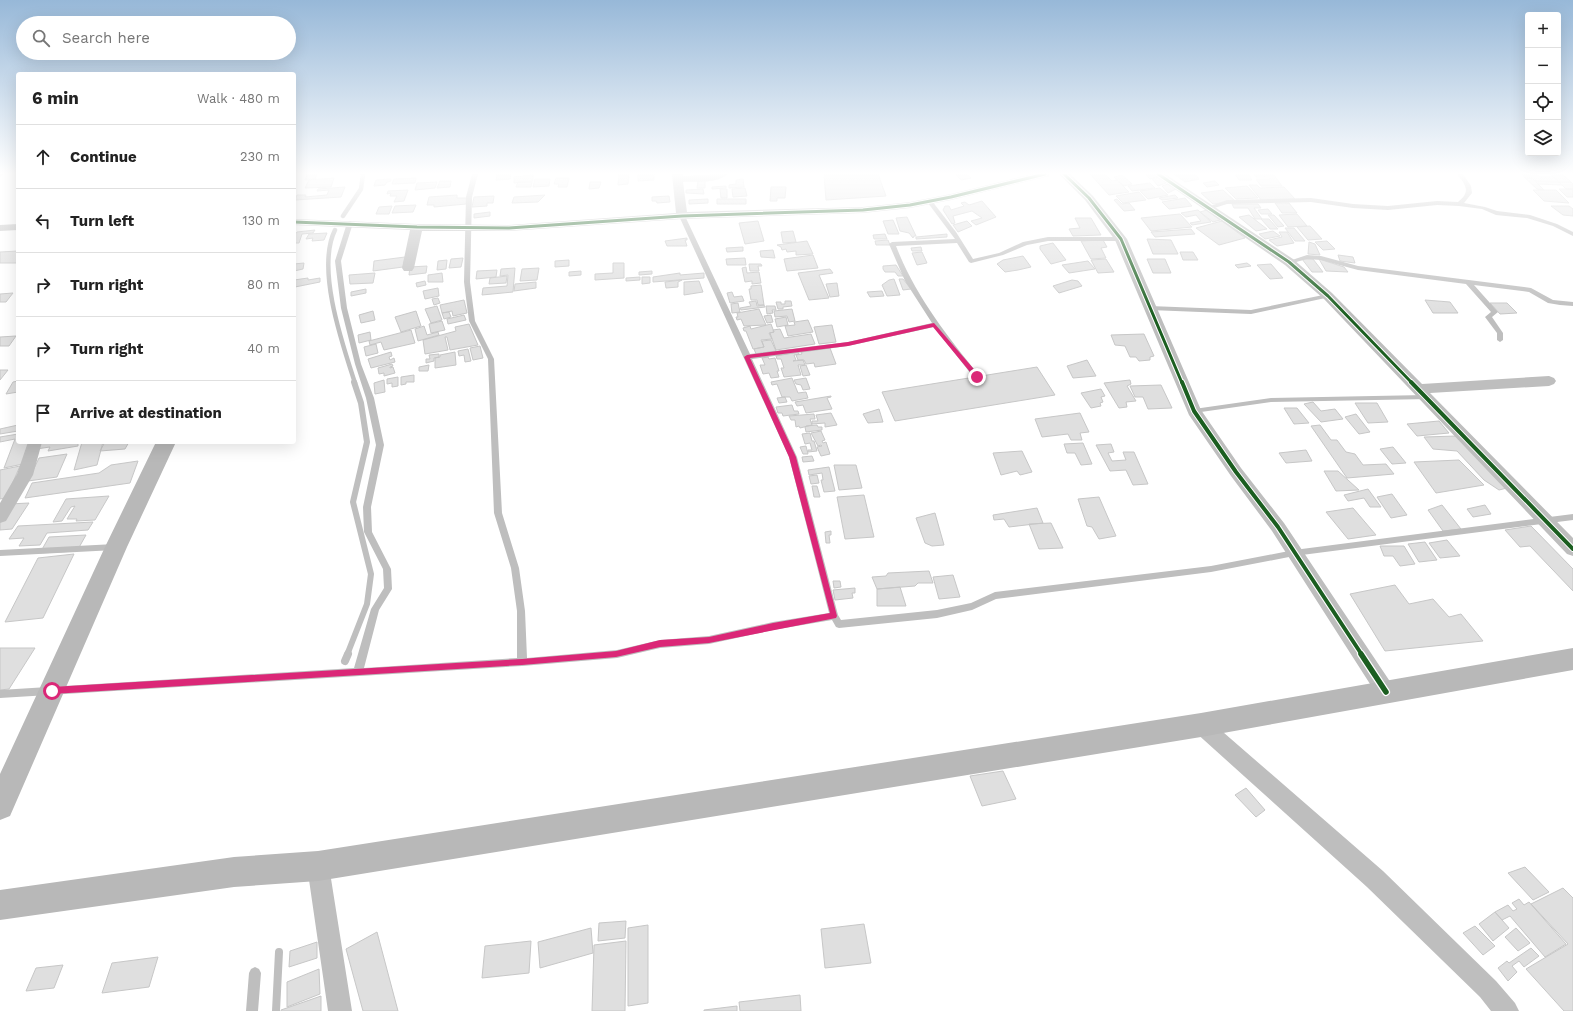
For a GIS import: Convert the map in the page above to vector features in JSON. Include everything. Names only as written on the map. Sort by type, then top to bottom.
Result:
[{"type":"main road","points":[[0,806],[116,547],[165,444]]},
{"type":"main road","points":[[0,905],[234,872],[318,866],[1201,725],[1573,659]]},
{"type":"street","points":[[296,222],[417,227],[509,228],[607,221]]},
{"type":"street","points":[[1107,221],[1120,239],[1194,411],[1236,472],[1278,527],[1386,692]]},
{"type":"street","points":[[1228,221],[1289,262],[1328,296],[1573,549]]},
{"type":"street","points":[[408,268],[417,227]]},
{"type":"street","points":[[0,241],[10,228]]},
{"type":"street","points":[[1421,393],[1549,381]]},
{"type":"street","points":[[0,517],[25,475],[34,444]]},
{"type":"street","points":[[1201,725],[1375,879],[1488,989],[1507,1011]]},
{"type":"street","points":[[318,866],[340,1011]]},
{"type":"lane","points":[[469,221],[467,282],[472,321],[491,359],[498,513],[515,568],[521,611],[522,662]]},
{"type":"lane","points":[[685,221],[722,298],[792,457],[834,616],[839,624],[937,614],[972,606],[995,596],[1211,568],[1294,553],[1573,517]]},
{"type":"lane","points":[[944,221],[971,261],[1001,254],[1025,243],[1048,239],[1120,239]]},
{"type":"lane","points":[[1544,221],[1573,234]]},
{"type":"lane","points":[[350,224],[338,261],[344,308],[358,364],[370,398],[380,445],[367,507],[368,532],[387,569],[388,589],[375,609],[358,671]]},
{"type":"lane","points":[[959,241],[892,244],[899,264],[934,325],[977,377]]},
{"type":"lane","points":[[1289,262],[1307,257],[1321,258],[1358,268],[1531,290],[1544,300],[1555,304],[1573,304]]},
{"type":"lane","points":[[1469,283],[1495,312],[1488,318],[1500,333],[1500,340]]},
{"type":"lane","points":[[1150,308],[1251,312],[1328,296]]},
{"type":"lane","points":[[747,357],[848,344],[934,325]]},
{"type":"lane","points":[[1194,411],[1271,400],[1421,393]]},
{"type":"lane","points":[[0,553],[116,547]]},
{"type":"lane","points":[[0,694],[522,662],[616,654],[660,644],[709,640],[773,626],[834,616]]},
{"type":"lane","points":[[252,1011],[255,973]]},
{"type":"building","points":[[758,221],[764,241],[745,244],[739,223]]},
{"type":"building","points":[[883,221],[894,221],[899,234],[888,234]]},
{"type":"building","points":[[897,221],[909,221],[916,236],[913,238],[909,233],[900,231]]},
{"type":"building","points":[[967,221],[972,226],[958,232],[953,225]]},
{"type":"building","points":[[971,221],[986,221],[976,225]]},
{"type":"building","points":[[1077,221],[1093,221],[1101,235],[1073,236],[1069,229],[1080,228]]},
{"type":"building","points":[[1143,221],[1187,221],[1192,227],[1151,231]]},
{"type":"building","points":[[1200,221],[1211,222],[1192,225],[1190,223]]},
{"type":"building","points":[[1222,221],[1245,238],[1219,245],[1196,228]]},
{"type":"building","points":[[1244,221],[1257,221],[1267,229],[1256,231]]},
{"type":"building","points":[[1263,221],[1271,221],[1278,229],[1270,229]]},
{"type":"building","points":[[1273,221],[1280,221],[1284,226],[1278,227]]},
{"type":"building","points":[[1284,221],[1303,221],[1307,226],[1288,227]]},
{"type":"building","points":[[1310,226],[1322,239],[1308,240],[1297,227]]},
{"type":"building","points":[[1285,228],[1294,228],[1305,241],[1295,241]]},
{"type":"building","points":[[1191,229],[1195,234],[1155,237],[1151,232]]},
{"type":"building","points":[[315,230],[313,233],[302,234],[299,243],[296,243],[297,232]]},
{"type":"building","points":[[793,231],[796,242],[783,243],[781,232]]},
{"type":"building","points":[[1273,231],[1280,236],[1265,239],[1259,234]]},
{"type":"building","points":[[1279,232],[1287,232],[1294,243],[1277,246],[1269,240],[1282,237]]},
{"type":"building","points":[[327,233],[324,240],[312,241],[313,238],[306,239],[309,234]]},
{"type":"building","points":[[885,234],[887,239],[874,239],[873,235]]},
{"type":"building","points":[[947,234],[947,237],[916,239],[916,237]]},
{"type":"building","points":[[687,238],[687,240],[685,240],[687,246],[667,246],[665,241]]},
{"type":"building","points":[[1147,239],[1171,240],[1178,254],[1153,254]]},
{"type":"building","points":[[888,240],[890,245],[876,245],[875,241]]},
{"type":"building","points":[[1103,240],[1107,247],[1101,248],[1106,258],[1091,259],[1081,241]]},
{"type":"building","points":[[807,241],[813,254],[796,255],[796,251],[787,252],[786,249],[782,250],[781,247],[777,245]]},
{"type":"building","points":[[1327,241],[1335,249],[1323,250],[1315,242]]},
{"type":"building","points":[[1309,242],[1315,244],[1320,255],[1308,254]]},
{"type":"building","points":[[1053,243],[1066,260],[1051,264],[1040,249],[1040,246]]},
{"type":"building","points":[[743,247],[743,251],[727,252],[726,248]]},
{"type":"building","points":[[921,247],[922,251],[912,251],[911,248]]},
{"type":"building","points":[[773,250],[775,258],[761,257],[760,251]]},
{"type":"building","points":[[16,251],[16,263],[0,263],[0,252]]},
{"type":"building","points":[[922,252],[927,263],[917,265],[912,253]]},
{"type":"building","points":[[1180,252],[1193,252],[1198,260],[1183,260]]},
{"type":"building","points":[[813,255],[818,268],[787,271],[784,259]]},
{"type":"building","points":[[1338,255],[1353,257],[1355,263],[1340,261]]},
{"type":"building","points":[[1023,256],[1031,267],[1005,272],[997,264],[1003,260]]},
{"type":"building","points":[[405,257],[403,267],[373,271],[374,261]]},
{"type":"building","points":[[463,258],[461,267],[449,268],[451,259]]},
{"type":"building","points":[[745,258],[746,265],[727,265],[726,259]]},
{"type":"building","points":[[1106,259],[1114,272],[1098,273],[1091,260]]},
{"type":"building","points":[[1147,259],[1165,259],[1171,273],[1153,273]]},
{"type":"building","points":[[1302,259],[1313,259],[1323,272],[1312,272]]},
{"type":"building","points":[[1319,259],[1344,267],[1348,272],[1326,271]]},
{"type":"building","points":[[447,260],[446,269],[437,270],[438,261]]},
{"type":"building","points":[[569,260],[569,266],[555,267],[555,261]]},
{"type":"building","points":[[1088,261],[1095,269],[1069,273],[1062,265]]},
{"type":"building","points":[[304,263],[303,269],[296,271],[296,264]]},
{"type":"building","points":[[613,263],[624,263],[624,278],[595,280],[595,274],[613,273]]},
{"type":"building","points":[[1247,263],[1251,266],[1238,268],[1235,265]]},
{"type":"building","points":[[749,264],[761,264],[762,266],[758,266],[759,271],[750,271]]},
{"type":"building","points":[[1271,264],[1283,278],[1270,279],[1257,265]]},
{"type":"building","points":[[896,265],[903,276],[898,276],[895,272],[885,272],[883,269],[883,266]]},
{"type":"building","points":[[427,266],[426,273],[409,275],[410,267]]},
{"type":"building","points":[[746,267],[747,273],[759,272],[761,283],[752,284],[752,281],[745,282],[742,268]]},
{"type":"building","points":[[515,268],[513,292],[482,295],[483,288],[507,286],[508,275],[500,276],[501,269]]},
{"type":"building","points":[[539,268],[537,280],[520,281],[522,269]]},
{"type":"building","points":[[830,269],[833,273],[819,275],[829,298],[809,300],[798,273]]},
{"type":"building","points":[[497,270],[496,277],[476,279],[477,271]]},
{"type":"building","points":[[581,271],[581,275],[569,276],[569,272]]},
{"type":"building","points":[[652,271],[652,274],[639,275],[639,272]]},
{"type":"building","points":[[375,273],[373,283],[350,284],[349,275]]},
{"type":"building","points":[[442,273],[443,282],[428,282],[428,275]]},
{"type":"building","points":[[680,273],[680,275],[704,273],[704,278],[653,282],[653,277]]},
{"type":"building","points":[[507,276],[506,283],[489,284],[490,278]]},
{"type":"building","points":[[640,277],[640,280],[626,281],[626,278]]},
{"type":"building","points":[[642,277],[650,277],[650,283],[642,284]]},
{"type":"building","points":[[320,278],[320,282],[296,287],[296,280]]},
{"type":"building","points":[[894,279],[900,295],[887,296],[882,285],[889,280]]},
{"type":"building","points":[[899,279],[903,279],[911,289],[903,290]]},
{"type":"building","points":[[682,280],[678,282],[678,287],[666,288],[665,282]]},
{"type":"building","points":[[1072,280],[1078,281],[1082,286],[1059,293],[1053,286]]},
{"type":"building","points":[[425,281],[426,285],[417,287],[416,283]]},
{"type":"building","points":[[699,281],[703,292],[684,295],[684,282]]},
{"type":"building","points":[[536,282],[536,288],[514,291],[515,284]]},
{"type":"building","points":[[837,283],[839,296],[830,297],[826,284]]},
{"type":"building","points":[[761,285],[764,305],[758,305],[757,300],[751,300],[749,289],[751,289],[751,286]]},
{"type":"building","points":[[438,288],[439,296],[425,299],[423,291]]},
{"type":"building","points":[[366,289],[366,293],[351,296],[351,292]]},
{"type":"building","points":[[882,291],[884,296],[870,297],[867,292]]},
{"type":"building","points":[[732,292],[734,297],[742,296],[744,301],[730,303],[727,293]]},
{"type":"building","points":[[13,293],[6,302],[0,302],[0,294]]},
{"type":"building","points":[[438,298],[440,303],[434,305],[432,299]]},
{"type":"building","points":[[464,300],[467,313],[453,316],[452,311],[442,313],[440,305]]},
{"type":"building","points":[[1425,300],[1450,302],[1458,313],[1433,313]]},
{"type":"building","points":[[756,301],[757,306],[764,305],[765,307],[741,310],[740,308],[751,306],[749,302]]},
{"type":"building","points":[[785,301],[791,301],[792,306],[778,309],[776,302],[785,304]]},
{"type":"building","points":[[738,303],[740,312],[732,313],[731,304]]},
{"type":"building","points":[[1490,303],[1507,303],[1517,313],[1500,314]]},
{"type":"building","points":[[437,306],[442,320],[431,323],[425,309]]},
{"type":"building","points":[[766,306],[775,306],[776,310],[772,310],[773,313],[767,314]]},
{"type":"building","points":[[759,309],[766,325],[744,326],[741,319],[737,320],[737,313]]},
{"type":"building","points":[[792,309],[795,321],[789,322],[787,316],[775,317],[774,311]]},
{"type":"building","points":[[373,311],[375,320],[361,323],[359,315]]},
{"type":"building","points":[[416,311],[421,326],[401,332],[395,317]]},
{"type":"building","points":[[449,312],[451,317],[444,319],[442,313]]},
{"type":"building","points":[[464,315],[466,320],[448,324],[447,319]]},
{"type":"building","points":[[771,315],[773,322],[767,323],[764,316]]},
{"type":"building","points":[[786,317],[788,325],[777,327],[775,319]]},
{"type":"building","points":[[808,320],[813,332],[788,336],[785,326],[795,325],[794,322]]},
{"type":"building","points":[[442,321],[445,330],[431,333],[429,324]]},
{"type":"building","points":[[469,324],[478,345],[450,350],[447,337],[445,337],[448,350],[425,354],[423,340],[456,331],[455,327]]},
{"type":"building","points":[[771,324],[774,332],[769,333],[772,339],[761,340],[764,347],[753,349],[746,331],[744,331],[743,328],[750,326],[751,329]]},
{"type":"building","points":[[832,325],[836,342],[819,344],[814,327]]},
{"type":"building","points":[[424,326],[427,335],[438,332],[439,335],[418,341],[415,329]]},
{"type":"building","points":[[780,329],[784,338],[811,334],[815,344],[776,350],[770,333],[774,332],[773,330]]},
{"type":"building","points":[[411,330],[415,343],[384,350],[381,342],[370,345],[369,341]]},
{"type":"building","points":[[370,332],[371,340],[359,343],[358,335]]},
{"type":"building","points":[[1144,334],[1154,356],[1150,357],[1150,360],[1139,361],[1136,357],[1130,357],[1125,346],[1115,345],[1111,335]]},
{"type":"building","points":[[16,336],[9,346],[0,346],[0,337]]},
{"type":"building","points":[[771,340],[776,351],[756,354],[754,349],[764,347],[762,341]]},
{"type":"building","points":[[376,344],[378,353],[366,356],[364,347]]},
{"type":"building","points":[[480,346],[483,358],[473,360],[470,348]]},
{"type":"building","points":[[830,348],[836,364],[815,367],[814,363],[806,364],[804,360],[798,360],[796,355],[802,354],[801,352]]},
{"type":"building","points":[[468,349],[471,361],[465,362],[464,355],[459,356],[458,351]]},
{"type":"building","points":[[391,352],[392,356],[389,357],[390,360],[394,358],[395,362],[371,368],[368,359]]},
{"type":"building","points":[[455,352],[456,365],[435,368],[435,358],[440,357],[440,355]]},
{"type":"building","points":[[798,352],[799,354],[794,355],[796,360],[793,361],[803,360],[805,365],[798,365],[801,375],[784,377],[781,368],[784,368],[781,359],[777,359],[776,356]]},
{"type":"building","points":[[439,354],[439,357],[434,358],[434,361],[426,363],[426,359],[430,359],[429,355]]},
{"type":"building","points":[[768,357],[769,359],[775,358],[779,371],[777,371],[779,377],[771,378],[769,373],[763,374],[760,365],[765,365],[762,358]]},
{"type":"building","points":[[1087,360],[1096,376],[1073,378],[1067,366]]},
{"type":"building","points":[[392,364],[393,366],[390,368],[393,367],[395,373],[384,376],[384,373],[379,374],[378,368]]},
{"type":"building","points":[[429,365],[428,371],[419,371],[419,367]]},
{"type":"building","points":[[806,365],[810,375],[803,376],[800,366]]},
{"type":"building","points":[[1037,367],[1055,395],[895,421],[882,392]]},
{"type":"building","points":[[0,370],[8,370],[0,380]]},
{"type":"building","points":[[414,375],[414,382],[406,382],[406,384],[401,385],[401,377]]},
{"type":"building","points":[[398,377],[398,386],[392,387],[392,383],[387,384],[387,379]]},
{"type":"building","points":[[792,378],[798,393],[806,392],[808,398],[792,401],[790,397],[782,397],[777,384],[772,385],[771,382]]},
{"type":"building","points":[[806,378],[810,389],[803,390],[801,385],[796,384],[794,380]]},
{"type":"building","points":[[384,380],[385,392],[375,394],[374,383]]},
{"type":"building","points":[[1130,380],[1131,384],[1127,386],[1136,401],[1126,402],[1127,407],[1119,408],[1104,383]]},
{"type":"building","points":[[16,381],[16,392],[6,394],[13,382]]},
{"type":"building","points":[[1161,385],[1172,408],[1148,409],[1143,397],[1135,397],[1130,386]]},
{"type":"building","points":[[1101,389],[1105,396],[1101,397],[1103,402],[1100,403],[1101,406],[1091,408],[1081,393]]},
{"type":"building","points":[[831,396],[827,398],[832,409],[806,413],[803,405],[797,406],[795,402]]},
{"type":"building","points":[[785,397],[787,402],[779,403],[777,398]]},
{"type":"building","points":[[1313,402],[1321,411],[1335,409],[1343,419],[1321,422],[1304,404]]},
{"type":"building","points":[[1355,403],[1377,403],[1388,422],[1368,423]]},
{"type":"building","points":[[792,405],[794,411],[798,411],[799,414],[783,416],[782,413],[778,413],[776,407]]},
{"type":"building","points":[[1284,408],[1297,408],[1309,423],[1294,424]]},
{"type":"building","points":[[879,409],[883,422],[868,423],[863,414]]},
{"type":"building","points":[[831,413],[837,425],[825,427],[825,423],[812,424],[812,421],[818,421],[816,415]]},
{"type":"building","points":[[1080,413],[1089,432],[1080,433],[1082,440],[1071,440],[1068,434],[1042,437],[1035,419]]},
{"type":"building","points":[[814,414],[815,419],[810,419],[812,425],[800,428],[799,426],[796,427],[795,420],[791,420],[789,416]]},
{"type":"building","points":[[1356,414],[1370,432],[1359,434],[1345,417]]},
{"type":"building","points":[[1439,421],[1449,433],[1417,436],[1407,424]]},
{"type":"building","points":[[16,425],[16,431],[0,434],[0,429]]},
{"type":"building","points":[[817,425],[818,427],[822,427],[822,430],[806,432],[806,426]]},
{"type":"building","points":[[1320,425],[1331,440],[1337,440],[1346,452],[1355,454],[1363,465],[1386,464],[1394,474],[1347,478],[1311,426]]},
{"type":"building","points":[[821,431],[825,440],[822,441],[823,443],[826,442],[830,454],[821,456],[817,447],[822,446],[818,446],[811,433]]},
{"type":"building","points":[[810,433],[817,451],[808,452],[808,450],[812,450],[810,443],[805,444],[802,434]]},
{"type":"building","points":[[16,434],[16,444],[30,444],[23,464],[4,468],[15,439],[0,442],[0,437]]},
{"type":"building","points":[[1457,436],[1507,488],[1499,490],[1484,480],[1457,451],[1433,449],[1424,437]]},
{"type":"building","points":[[1083,443],[1092,464],[1081,465],[1075,453],[1067,453],[1064,444]]},
{"type":"building","points":[[37,444],[78,444],[78,446],[48,451],[50,447],[36,449]]},
{"type":"building","points":[[81,444],[102,444],[97,465],[74,470]]},
{"type":"building","points":[[104,444],[128,444],[125,449],[100,451]]},
{"type":"building","points":[[1111,444],[1114,452],[1108,453],[1112,461],[1126,460],[1123,452],[1134,452],[1148,484],[1133,485],[1126,470],[1110,471],[1096,445]]},
{"type":"building","points":[[806,446],[808,454],[803,454],[800,447]]},
{"type":"building","points":[[1393,447],[1406,463],[1392,464],[1380,449]]},
{"type":"building","points":[[1306,450],[1312,461],[1286,463],[1279,453]]},
{"type":"building","points":[[1022,451],[1032,472],[1020,475],[1017,471],[1001,475],[993,453]]},
{"type":"building","points":[[67,454],[57,477],[28,481],[39,458]]},
{"type":"building","points":[[812,456],[814,461],[803,462],[802,457]]},
{"type":"building","points":[[1459,460],[1484,485],[1436,493],[1414,462]]},
{"type":"building","points":[[138,461],[130,483],[25,498],[32,483],[99,473],[111,465]]},
{"type":"building","points":[[834,465],[856,465],[862,488],[839,490]]},
{"type":"building","points":[[20,466],[6,498],[0,499],[0,470]]},
{"type":"building","points":[[829,467],[835,491],[824,492],[821,480],[823,480],[822,473],[809,475],[808,470]]},
{"type":"building","points":[[1324,471],[1338,471],[1359,490],[1336,491]]},
{"type":"building","points":[[817,475],[819,483],[811,484],[809,476]]},
{"type":"building","points":[[812,486],[817,486],[820,497],[814,497]]},
{"type":"building","points":[[1368,489],[1381,507],[1370,507],[1364,498],[1348,501],[1344,495]]},
{"type":"building","points":[[1392,494],[1407,515],[1391,518],[1377,497]]},
{"type":"building","points":[[864,495],[874,537],[845,539],[837,497]]},
{"type":"building","points":[[109,496],[95,520],[76,521],[77,519],[67,519],[75,506],[71,507],[62,521],[53,522],[66,499]]},
{"type":"building","points":[[1099,497],[1116,536],[1099,539],[1092,527],[1087,526],[1078,499]]},
{"type":"building","points":[[29,503],[12,529],[0,530],[0,519],[9,504]]},
{"type":"building","points":[[1442,505],[1461,529],[1443,531],[1428,510]]},
{"type":"building","points":[[1485,505],[1491,514],[1473,517],[1467,509]]},
{"type":"building","points":[[1037,508],[1043,523],[1009,527],[1004,519],[994,520],[993,515]]},
{"type":"building","points":[[1353,508],[1376,535],[1348,539],[1326,512]]},
{"type":"building","points":[[935,513],[944,545],[932,546],[925,543],[916,518]]},
{"type":"building","points":[[93,522],[88,530],[47,533],[40,545],[19,546],[24,538],[9,539],[18,526]]},
{"type":"building","points":[[1051,523],[1063,548],[1039,549],[1029,524]]},
{"type":"building","points":[[1531,526],[1573,569],[1573,591],[1530,546],[1520,547],[1505,530]]},
{"type":"building","points":[[831,531],[831,535],[829,535],[830,543],[826,543],[825,532]]},
{"type":"building","points":[[86,535],[77,551],[40,553],[49,537]]},
{"type":"building","points":[[1447,540],[1460,556],[1440,558],[1429,543]]},
{"type":"building","points":[[1425,542],[1437,560],[1419,562],[1408,544]]},
{"type":"building","points":[[1380,546],[1404,546],[1415,564],[1400,566],[1393,556],[1384,556]]},
{"type":"building","points":[[74,554],[43,618],[5,622],[38,558]]},
{"type":"building","points":[[929,571],[933,583],[918,583],[915,586],[877,589],[872,577],[886,576],[888,573]]},
{"type":"building","points":[[953,575],[960,597],[939,599],[933,577]]},
{"type":"building","points":[[833,581],[840,581],[841,587],[834,588]]},
{"type":"building","points":[[1395,585],[1409,604],[1433,599],[1449,617],[1461,614],[1483,641],[1385,651],[1350,594]]},
{"type":"building","points":[[900,587],[906,606],[877,606],[877,589]]},
{"type":"building","points":[[855,588],[855,593],[852,593],[853,598],[835,600],[833,590]]},
{"type":"building","points":[[0,648],[35,648],[9,689],[0,690]]},
{"type":"building","points":[[1003,771],[1016,799],[982,806],[970,776]]},
{"type":"building","points":[[1246,788],[1265,810],[1256,817],[1235,795]]},
{"type":"building","points":[[1525,867],[1549,892],[1533,900],[1508,873]]},
{"type":"building","points":[[1563,888],[1573,898],[1573,1011],[1564,1011],[1526,969],[1568,944],[1531,904]]},
{"type":"building","points":[[1519,899],[1524,905],[1529,902],[1566,944],[1545,957],[1510,916],[1502,920],[1495,912],[1508,905],[1513,911],[1517,909],[1512,903]]},
{"type":"building","points":[[1495,912],[1509,928],[1493,941],[1479,924]]},
{"type":"building","points":[[626,921],[625,938],[598,941],[599,923]]},
{"type":"building","points":[[864,924],[871,963],[825,968],[821,929]]},
{"type":"building","points":[[648,925],[648,1003],[628,1006],[628,928]]},
{"type":"building","points":[[1475,926],[1495,946],[1483,955],[1463,933]]},
{"type":"building","points":[[591,928],[593,953],[540,968],[538,942]]},
{"type":"building","points":[[1516,928],[1530,943],[1518,951],[1505,937]]},
{"type":"building","points":[[377,932],[398,1011],[363,1011],[346,949]]},
{"type":"building","points":[[531,941],[529,973],[482,978],[485,946]]},
{"type":"building","points":[[626,941],[625,1011],[592,1011],[594,945]]},
{"type":"building","points":[[317,942],[317,958],[289,967],[290,951]]},
{"type":"building","points":[[1531,948],[1539,956],[1524,967],[1519,961],[1512,966],[1517,972],[1508,981],[1498,968],[1507,961],[1509,963]]},
{"type":"building","points":[[158,957],[149,987],[102,993],[112,963]]},
{"type":"building","points":[[63,965],[54,988],[26,991],[36,968]]},
{"type":"building","points":[[319,969],[320,994],[287,1007],[287,982]]},
{"type":"building","points":[[800,995],[801,1011],[740,1011],[739,1002]]},
{"type":"building","points":[[321,996],[321,1011],[281,1011],[281,1010]]},
{"type":"building","points":[[737,1006],[737,1011],[704,1011],[704,1010]]},
{"type":"waterway","points":[[335,230],[330,246],[328,264],[330,285],[338,327],[355,383]]},
{"type":"waterway","points":[[347,655],[367,604],[371,574],[353,502],[367,442],[361,403],[354,382]]},
{"type":"waterway","points":[[345,661],[348,654]]},
{"type":"waterway","points":[[276,1011],[279,952]]},
{"type":"cycle path","points":[[296,222],[417,227],[509,228],[607,221]]},
{"type":"cycle path","points":[[1107,221],[1121,239],[1194,411],[1236,472],[1278,527],[1386,692]]},
{"type":"cycle path","points":[[1228,221],[1289,262],[1328,296],[1573,549]]},
{"type":"route","points":[[52,691],[522,662],[616,654],[660,644],[709,640],[773,626],[834,616],[792,457],[747,357],[848,344],[934,325],[977,377]]}]
